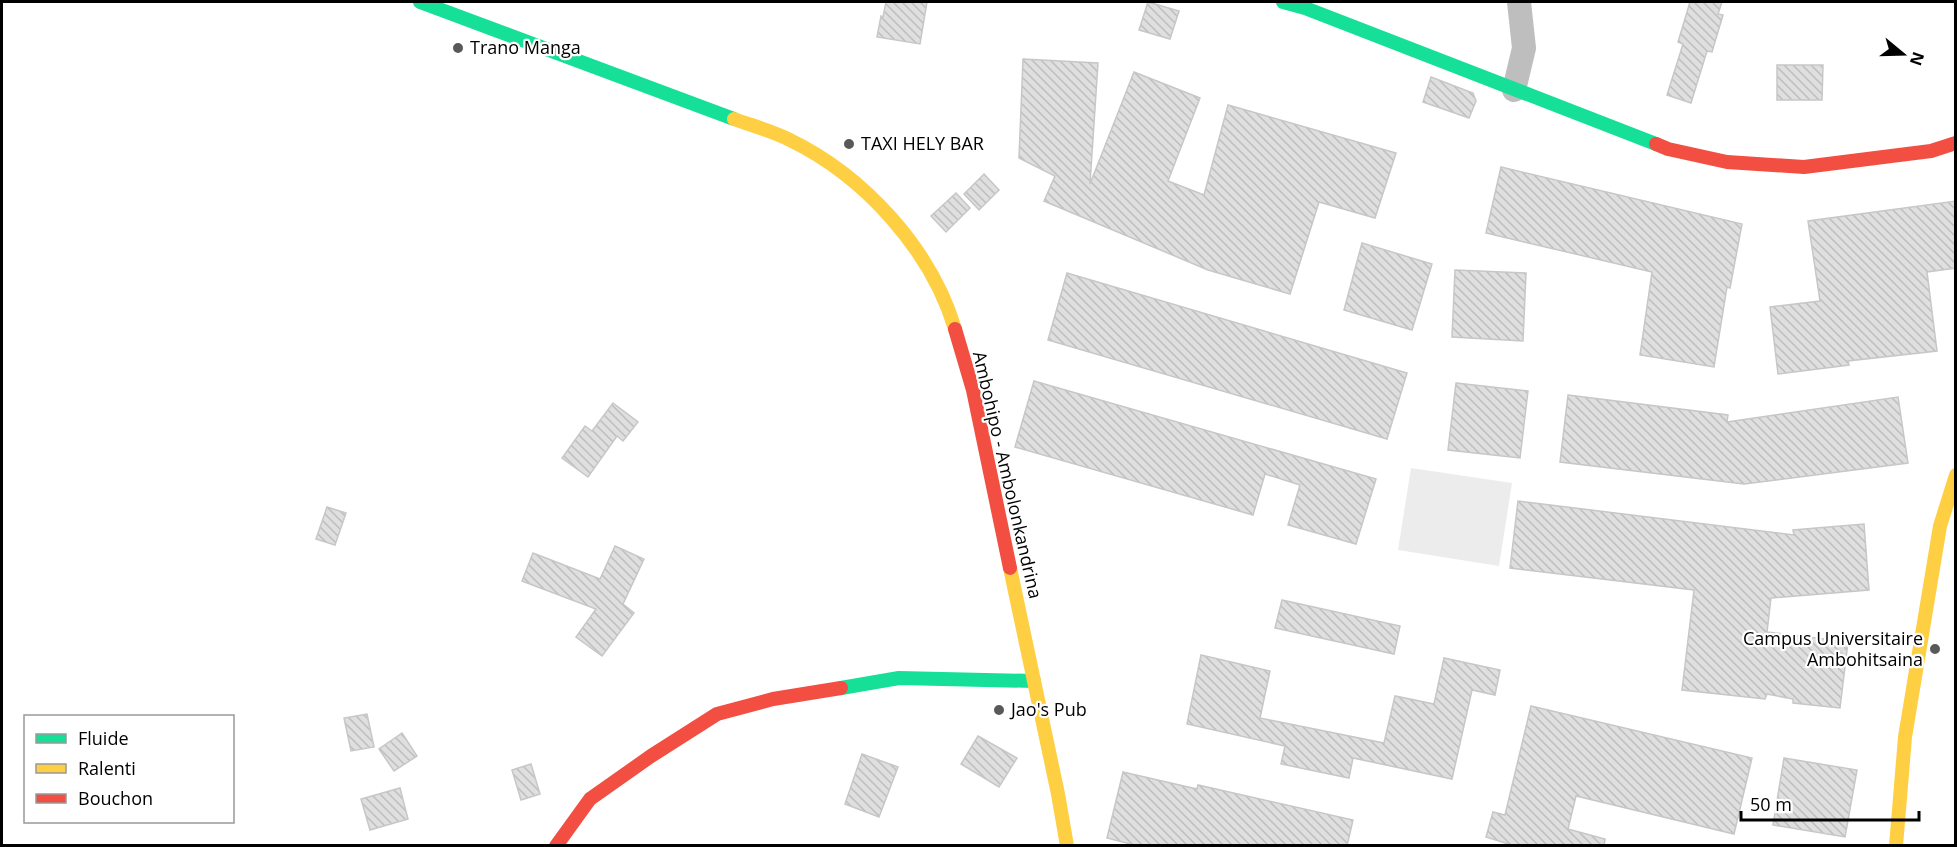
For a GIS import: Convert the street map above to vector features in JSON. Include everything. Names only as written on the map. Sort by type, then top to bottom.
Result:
[{"type":"street","name":"Ambohipo - Ambolonkandrina","points":[[420,2],[790,140],[846,174],[875,199],[925,262],[948,306],[973,390],[1067,846]]},
{"type":"street","points":[[1283,2],[1305,8],[1668,149],[1727,162],[1804,167],[1931,151],[1956,143]]},
{"type":"street","points":[[1514,90],[1524,48],[1519,2]]},
{"type":"street","points":[[1896,846],[1905,737],[1940,526],[1956,475]]},
{"type":"street","points":[[556,846],[590,799],[717,714],[773,699],[899,678],[1034,681]]},
{"type":"shaded area","points":[[1411,468],[1512,483],[1499,566],[1398,550]]},
{"type":"building","points":[[886,2],[927,2],[920,44],[877,37]]},
{"type":"building","points":[[1148,2],[1179,11],[1170,39],[1139,30]]},
{"type":"building","points":[[1690,2],[1722,2],[1718,14],[1723,15],[1712,52],[1707,51],[1691,103],[1667,95],[1683,44],[1678,42]]},
{"type":"building","points":[[1023,59],[1098,63],[1090,184],[1134,72],[1200,98],[1168,181],[1204,195],[1228,105],[1396,153],[1375,218],[1319,202],[1290,294],[1208,270],[1044,201],[1055,176],[1019,158]]},
{"type":"building","points":[[1777,65],[1823,65],[1822,100],[1777,100]]},
{"type":"building","points":[[1431,77],[1473,93],[1476,101],[1469,118],[1423,102]]},
{"type":"building","points":[[1501,167],[1742,224],[1730,288],[1727,287],[1714,367],[1640,355],[1652,272],[1486,233]]},
{"type":"building","points":[[984,174],[999,190],[979,210],[964,194]]},
{"type":"building","points":[[956,193],[970,208],[946,232],[931,216]]},
{"type":"building","points":[[1956,201],[1956,268],[1927,272],[1937,351],[1848,361],[1849,365],[1778,374],[1770,307],[1820,301],[1808,221]]},
{"type":"building","points":[[1362,243],[1432,264],[1412,330],[1344,310]]},
{"type":"building","points":[[1455,270],[1526,273],[1523,341],[1452,337]]},
{"type":"building","points":[[1067,273],[1407,373],[1387,439],[1048,340]]},
{"type":"building","points":[[1034,381],[1376,479],[1356,544],[1288,525],[1300,485],[1265,474],[1253,515],[1015,447]]},
{"type":"building","points":[[1456,383],[1528,391],[1520,458],[1448,450]]},
{"type":"building","points":[[1568,395],[1728,415],[1727,422],[1898,397],[1908,463],[1744,484],[1560,462]]},
{"type":"building","points":[[613,403],[638,422],[623,441],[617,436],[588,477],[562,458],[585,426],[592,431]]},
{"type":"building","points":[[1518,501],[1794,535],[1793,530],[1864,524],[1869,590],[1771,598],[1767,632],[1848,642],[1840,708],[1793,703],[1793,699],[1767,694],[1765,699],[1682,690],[1694,590],[1510,568]]},
{"type":"building","points":[[327,507],[346,513],[335,545],[316,539]]},
{"type":"building","points":[[615,546],[644,559],[623,604],[634,613],[602,656],[576,637],[596,609],[522,581],[533,553],[600,579]]},
{"type":"building","points":[[1282,600],[1400,626],[1394,654],[1275,628]]},
{"type":"building","points":[[1201,655],[1270,671],[1260,718],[1384,743],[1395,696],[1434,704],[1444,658],[1500,670],[1495,695],[1472,690],[1452,779],[1353,758],[1349,778],[1281,764],[1285,746],[1187,724]]},
{"type":"building","points":[[1531,706],[1752,758],[1734,834],[1576,796],[1568,829],[1605,839],[1604,846],[1515,846],[1486,837],[1493,812],[1505,815]]},
{"type":"building","points":[[367,714],[374,747],[351,751],[344,718]]},
{"type":"building","points":[[402,733],[417,756],[394,771],[379,749]]},
{"type":"building","points":[[978,736],[1017,758],[999,787],[961,764]]},
{"type":"building","points":[[862,754],[898,767],[879,817],[845,804]]},
{"type":"building","points":[[1784,758],[1857,770],[1845,837],[1773,825]]},
{"type":"building","points":[[531,764],[540,794],[521,800],[512,770]]},
{"type":"building","points":[[1123,772],[1197,789],[1198,785],[1353,820],[1347,846],[1138,846],[1107,838]]},
{"type":"building","points":[[400,788],[408,819],[370,830],[361,799]]},
{"type":"traffic: fast","points":[[420,2],[734,119]]},
{"type":"traffic: fast","points":[[1283,2],[1305,8],[1656,144]]},
{"type":"traffic: fast","points":[[841,688],[899,678],[1034,681]]},
{"type":"traffic: slow","points":[[734,119],[770,131],[817,155],[844,173],[868,195],[891,218],[930,271],[955,329]]},
{"type":"traffic: slow","points":[[1896,846],[1905,737],[1940,526],[1956,475]]},
{"type":"traffic: slow","points":[[1010,568],[1067,846]]},
{"type":"traffic: jam","points":[[1656,144],[1668,149],[1727,162],[1804,167],[1931,151],[1956,143]]},
{"type":"traffic: jam","points":[[955,329],[973,390],[1010,568]]},
{"type":"traffic: jam","points":[[556,846],[590,799],[651,756],[717,714],[773,699],[841,688]]},
{"type":"place","name":"Trano Manga","points":[[458,48]]},
{"type":"place","name":"TAXI HELY BAR","points":[[849,144]]},
{"type":"place","name":"Campus Universitaire Ambohitsaina","points":[[1935,649]]},
{"type":"place","name":"Jao's Pub","points":[[999,710]]}]
